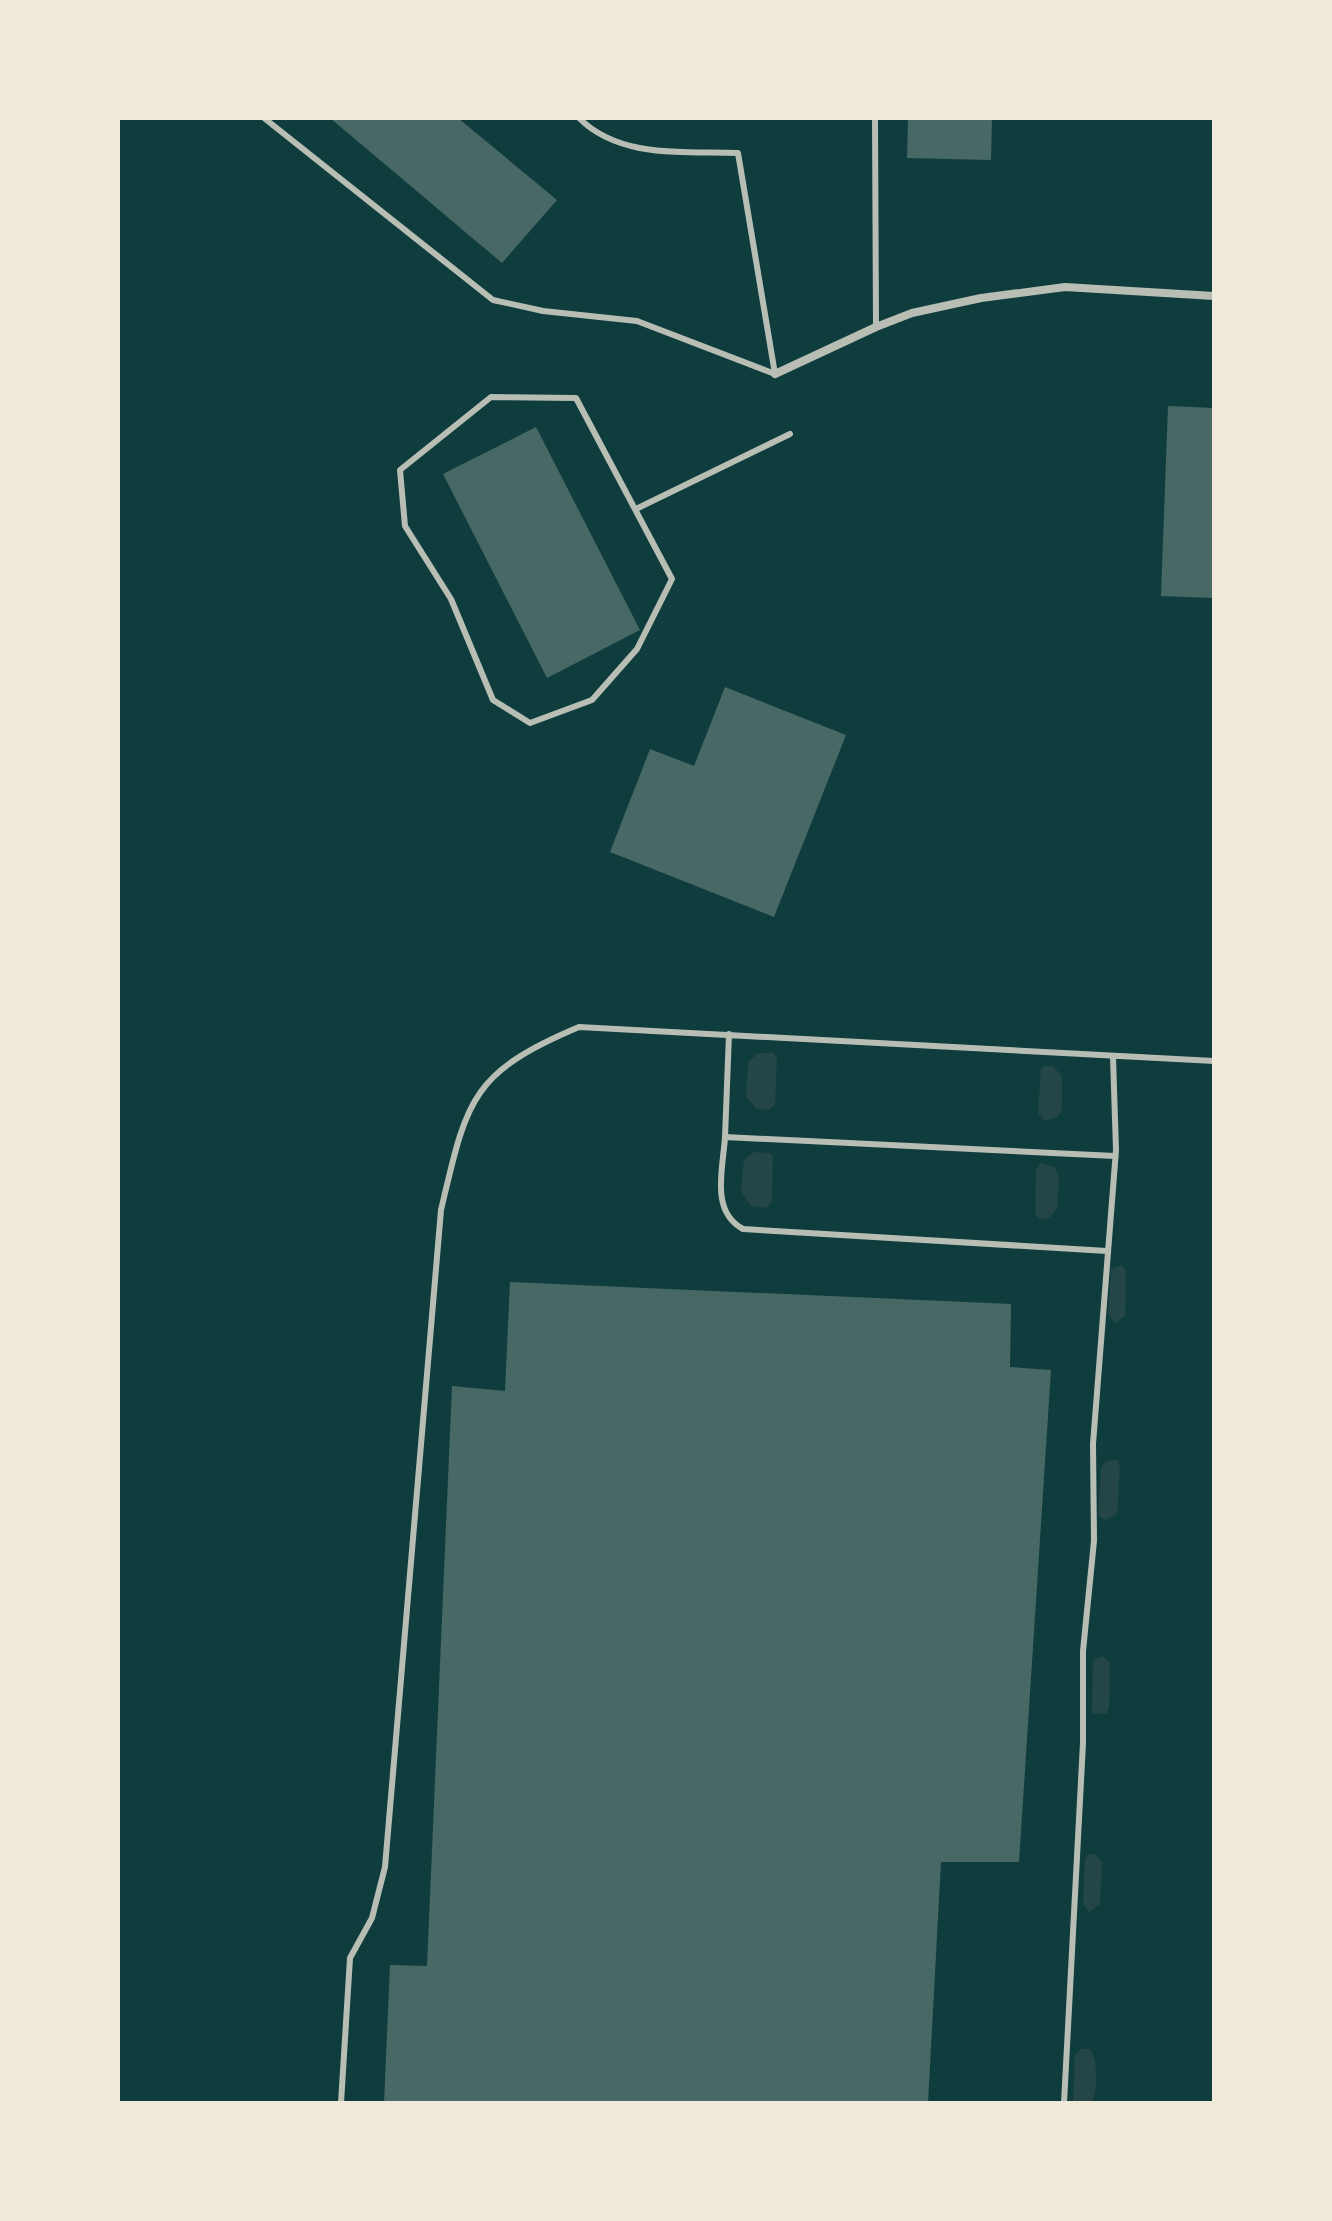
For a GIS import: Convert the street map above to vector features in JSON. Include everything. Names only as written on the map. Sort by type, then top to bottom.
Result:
[{"type":"street","points":[[775,374],[912,313],[981,298],[1065,287],[1214,296]]},
{"type":"lane","points":[[264,118],[493,300],[543,311],[637,321],[775,374]]},
{"type":"lane","points":[[579,118],[592,131],[630,148],[738,153],[775,374]]},
{"type":"lane","points":[[875,118],[876,327]]},
{"type":"lane","points":[[491,397],[576,398],[636,509],[672,579],[637,649],[592,700],[530,723],[493,700],[451,599],[405,526],[400,470],[491,397]]},
{"type":"lane","points":[[636,509],[790,434]]},
{"type":"lane","points":[[341,2103],[350,1958],[372,1918],[385,1867],[441,1210],[462,1122],[484,1083],[533,1046],[579,1027],[1214,1061]]},
{"type":"lane","points":[[729,1034],[721,1205],[731,1222],[743,1229],[1107,1251]]},
{"type":"lane","points":[[1064,2103],[1083,1743],[1083,1651],[1094,1541],[1093,1444],[1115,1156],[1113,1057]]},
{"type":"lane","points":[[725,1137],[1115,1156]]},
{"type":"shaded area","points":[[758,1053],[773,1053],[777,1059],[775,1105],[768,1110],[756,1108],[746,1097],[748,1062]]},
{"type":"shaded area","points":[[1053,1066],[1062,1076],[1062,1109],[1058,1117],[1045,1121],[1038,1113],[1041,1068]]},
{"type":"shaded area","points":[[754,1152],[770,1153],[773,1157],[772,1202],[766,1208],[751,1206],[741,1192],[744,1160]]},
{"type":"shaded area","points":[[1041,1163],[1054,1167],[1059,1176],[1057,1209],[1049,1218],[1040,1219],[1035,1214],[1036,1169]]},
{"type":"shaded area","points":[[1122,1265],[1126,1271],[1125,1316],[1115,1323],[1108,1315],[1111,1269]]},
{"type":"shaded area","points":[[1117,1460],[1120,1467],[1117,1514],[1105,1520],[1098,1515],[1101,1468],[1106,1461]]},
{"type":"shaded area","points":[[1103,1656],[1110,1663],[1109,1708],[1106,1714],[1092,1713],[1093,1660]]},
{"type":"shaded area","points":[[1089,1854],[1095,1854],[1102,1862],[1100,1904],[1089,1912],[1083,1904],[1085,1859]]},
{"type":"shaded area","points":[[1081,2049],[1090,2049],[1095,2061],[1096,2083],[1092,2103],[1073,2103],[1075,2055]]},
{"type":"building","points":[[330,118],[458,118],[557,200],[502,263]]},
{"type":"building","points":[[908,118],[992,118],[991,160],[907,158]]},
{"type":"building","points":[[1168,406],[1214,408],[1214,598],[1161,596]]},
{"type":"building","points":[[536,427],[640,630],[547,678],[443,474]]},
{"type":"building","points":[[725,687],[846,735],[774,917],[610,852],[650,749],[694,766]]},
{"type":"building","points":[[510,1282],[1011,1304],[1010,1367],[1051,1370],[1019,1862],[941,1862],[928,2103],[384,2103],[390,1965],[427,1966],[452,1386],[505,1391]]}]
